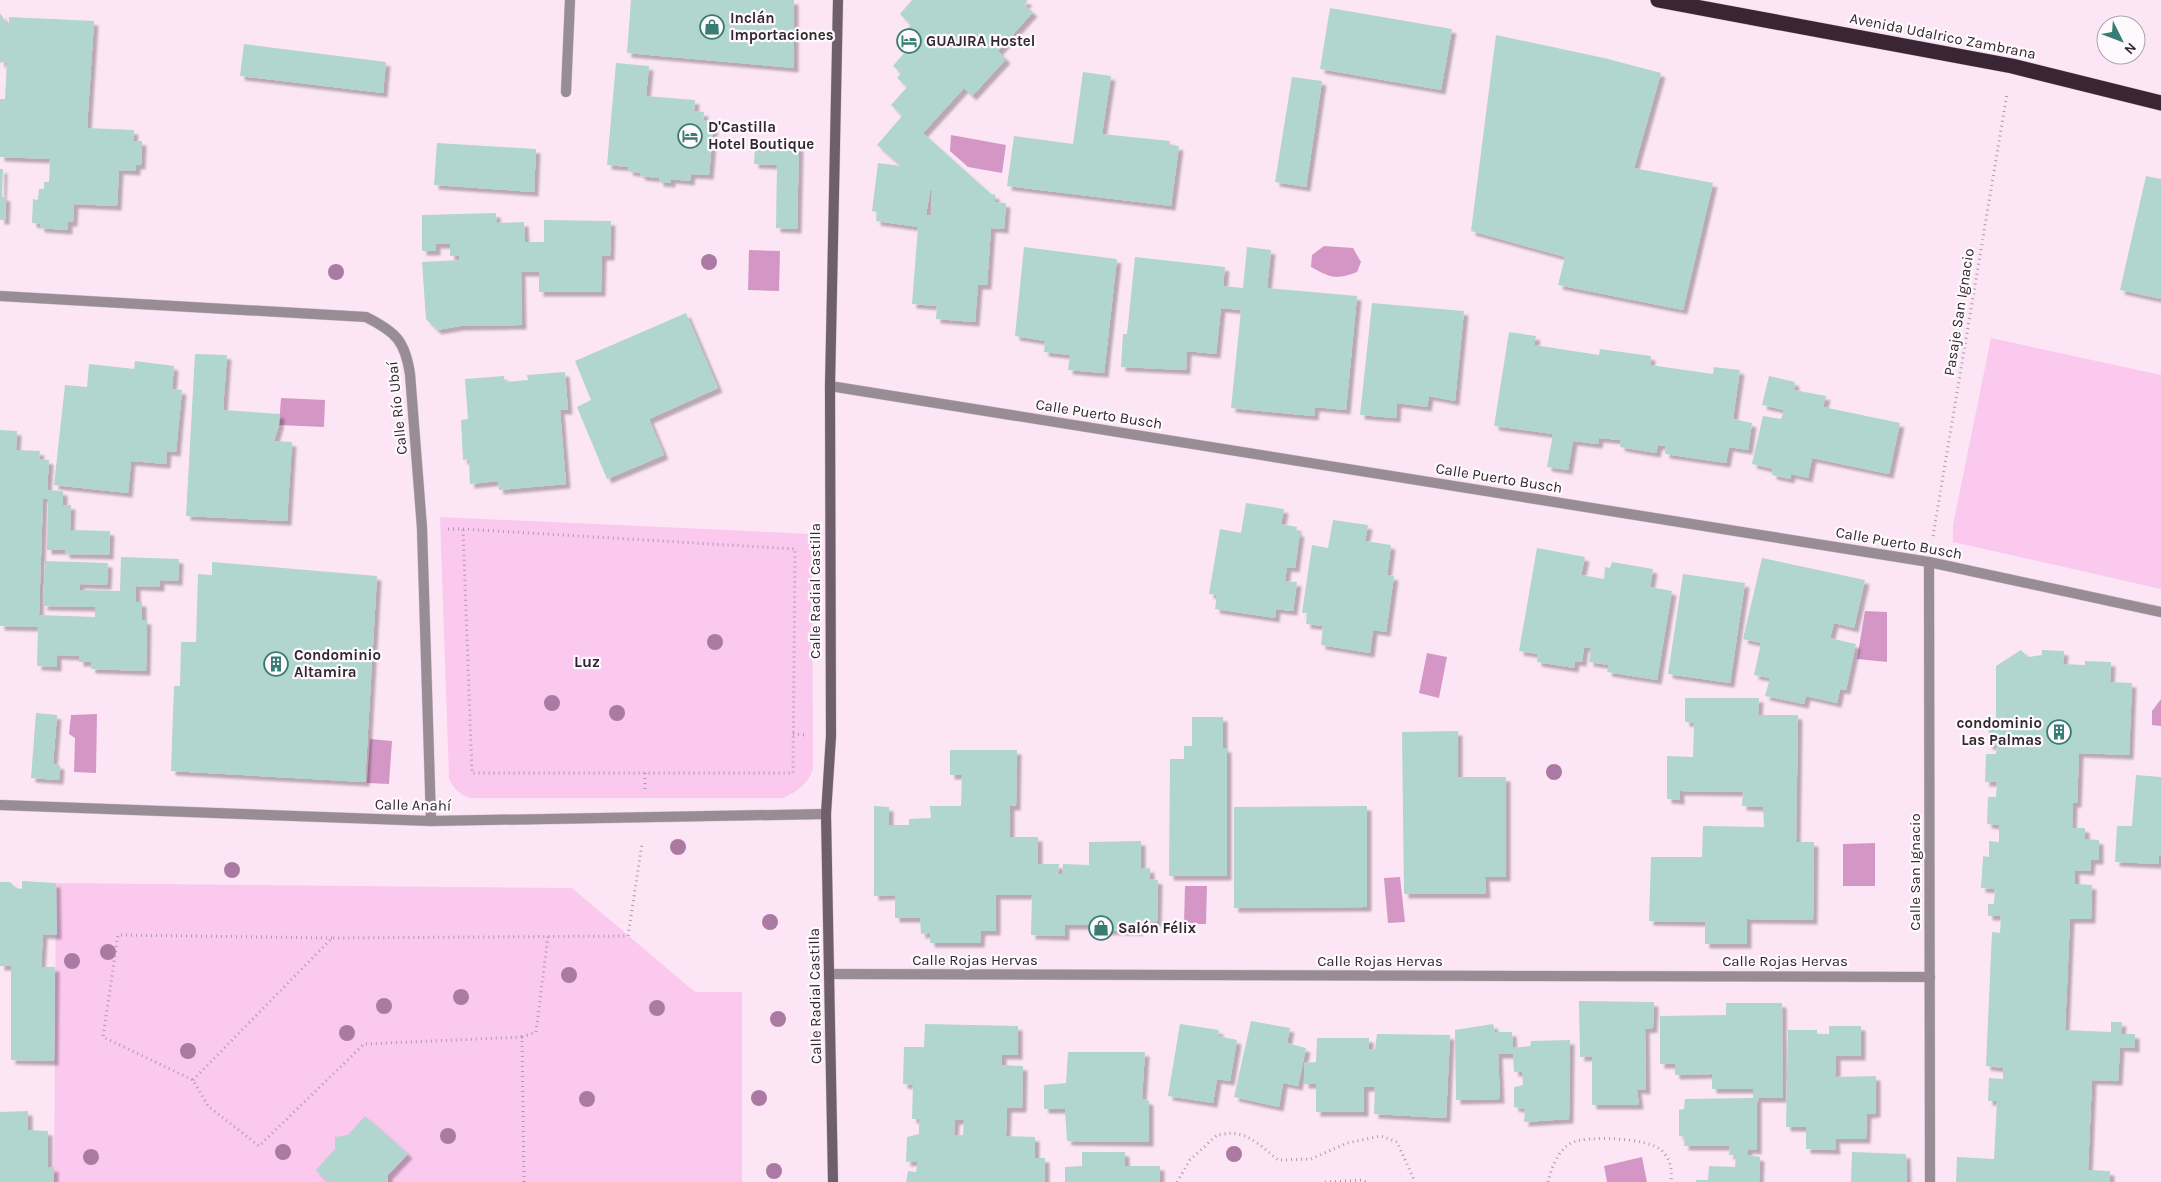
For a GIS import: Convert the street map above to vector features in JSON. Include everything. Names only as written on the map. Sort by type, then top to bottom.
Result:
[{"type":"highway","name":"Avenida Udalrico Zambrana","points":[[1658,0],[2012,66],[2161,103]]},
{"type":"street","points":[[566,92],[570,0]]},
{"type":"street","name":"Calle Radial Castilla","points":[[832,1182],[826,814],[831,736],[830,386],[838,0]]},
{"type":"street","name":"Calle Río Ubaí","points":[[0,296],[366,317],[384,326],[399,340],[407,354],[422,528],[431,821]]},
{"type":"street","name":"Calle Puerto Busch","points":[[830,386],[1929,562],[2161,612]]},
{"type":"street","name":"Calle San Ignacio","points":[[1929,562],[1930,1182]]},
{"type":"street","name":"Calle Anahí","points":[[0,805],[431,821],[826,814]]},
{"type":"street","name":"Calle Rojas Hervas","points":[[830,974],[1930,977]]},
{"type":"path","name":"Pasaje San Ignacio","points":[[1929,562],[2012,66]]},
{"type":"path","points":[[422,528],[463,529],[795,549],[793,773],[472,773],[463,529]]},
{"type":"path","points":[[548,936],[536,1032],[522,1036],[364,1044],[259,1146],[208,1106],[193,1080],[103,1036],[118,935],[332,938],[548,936],[628,936],[646,818],[645,773]]},
{"type":"path","points":[[193,1080],[332,938]]},
{"type":"path","points":[[522,1036],[524,1182]]},
{"type":"path","points":[[1177,1182],[1190,1160],[1204,1145],[1217,1135],[1232,1133],[1246,1136],[1278,1160],[1311,1159],[1347,1144],[1381,1136],[1397,1142],[1414,1182]]},
{"type":"path","points":[[1548,1182],[1551,1169],[1571,1143],[1598,1138],[1637,1142],[1661,1149],[1672,1168],[1671,1182]]},
{"type":"path","points":[[1324,1182],[1363,1180],[1366,1182]]},
{"type":"shaded area","points":[[951,135],[1006,145],[1002,173],[968,167],[950,151]]},
{"type":"shaded area","points":[[1324,246],[1353,248],[1361,262],[1357,272],[1333,277],[1311,267],[1312,255]]},
{"type":"shaded area","points":[[749,250],[780,251],[779,291],[748,290]]},
{"type":"shaded area","points":[[1991,338],[2161,375],[2161,589],[1953,542],[1953,525]]},
{"type":"shaded area","points":[[281,398],[325,400],[324,427],[279,425]]},
{"type":"shaded area","points":[[440,517],[812,534],[813,769],[808,779],[798,790],[783,798],[470,798],[460,793],[449,778]]},
{"type":"shaded area","points":[[1865,611],[1887,612],[1887,662],[1857,659]]},
{"type":"shaded area","points":[[1427,653],[1447,657],[1439,698],[1419,693]]},
{"type":"shaded area","points":[[2161,699],[2161,726],[2152,725],[2152,711]]},
{"type":"shaded area","points":[[97,714],[96,773],[74,772],[75,738],[69,734],[71,715]]},
{"type":"shaded area","points":[[370,739],[392,741],[389,784],[367,783]]},
{"type":"shaded area","points":[[1875,843],[1875,886],[1843,886],[1843,844]]},
{"type":"shaded area","points":[[1400,877],[1405,922],[1388,923],[1384,878]]},
{"type":"shaded area","points":[[56,883],[572,888],[695,992],[742,992],[742,1182],[54,1182]]},
{"type":"shaded area","points":[[1185,886],[1207,886],[1206,924],[1184,924]]},
{"type":"shaded area","points":[[1642,1157],[1647,1182],[1607,1182],[1604,1166]]},
{"type":"building","name":"Inclán Importaciones","points":[[631,0],[794,0],[794,68],[627,53]]},
{"type":"building","points":[[912,0],[1026,0],[1028,1],[1024,5],[1033,12],[998,51],[1006,59],[972,96],[964,88],[923,133],[992,195],[995,194],[995,202],[1006,203],[1004,229],[991,228],[987,285],[978,285],[975,322],[936,319],[937,306],[912,304],[918,227],[876,221],[877,212],[872,211],[878,163],[901,166],[877,145],[902,116],[891,105],[907,87],[897,78],[901,73],[893,66],[910,46],[899,37],[911,25],[900,14]],"holes":[[[930,191],[932,191],[931,216],[926,215]]]},
{"type":"building","points":[[1330,8],[1452,29],[1441,90],[1320,69]]},
{"type":"building","points":[[0,13],[9,27],[9,17],[94,21],[87,128],[134,130],[133,141],[142,141],[141,165],[136,165],[136,171],[119,170],[117,206],[74,204],[73,222],[68,222],[68,230],[40,228],[40,224],[32,223],[33,199],[38,200],[39,189],[44,189],[44,182],[49,182],[50,159],[0,157],[0,99],[5,99],[7,61],[0,63]]},
{"type":"building","points":[[1496,35],[1604,58],[1661,73],[1634,168],[1713,183],[1683,310],[1558,285],[1565,257],[1471,231]]},
{"type":"building","points":[[244,44],[386,62],[383,93],[240,76]]},
{"type":"building","points":[[616,63],[649,66],[646,96],[695,100],[694,111],[704,112],[703,120],[714,121],[709,175],[691,174],[690,181],[671,179],[671,183],[659,182],[659,178],[640,176],[641,173],[628,171],[629,167],[607,165]]},
{"type":"building","points":[[1083,72],[1111,76],[1102,134],[1170,141],[1170,145],[1179,146],[1171,206],[1007,186],[1014,136],[1073,144]]},
{"type":"building","points":[[1292,77],[1322,81],[1306,187],[1275,182]]},
{"type":"building","points":[[437,143],[536,149],[534,192],[434,185]]},
{"type":"building","points":[[755,146],[799,146],[797,229],[776,228],[777,165],[754,164]]},
{"type":"building","points":[[0,169],[3,169],[2,196],[0,196]]},
{"type":"building","points":[[2146,176],[2161,179],[2161,299],[2120,290]]},
{"type":"building","points":[[0,196],[6,197],[5,220],[0,220]]},
{"type":"building","points":[[496,213],[497,223],[524,222],[525,242],[544,242],[544,220],[611,221],[610,256],[602,256],[601,292],[539,292],[539,272],[521,272],[522,325],[460,326],[437,330],[426,319],[422,262],[460,260],[459,256],[450,256],[450,244],[436,244],[436,251],[422,251],[422,215]]},
{"type":"building","points":[[1024,247],[1117,259],[1104,373],[1068,370],[1070,355],[1044,352],[1045,341],[1015,336]]},
{"type":"building","points":[[1247,247],[1271,250],[1267,288],[1357,296],[1346,410],[1315,407],[1314,416],[1231,408],[1241,310],[1221,308],[1216,354],[1187,351],[1186,370],[1121,367],[1123,334],[1127,334],[1135,257],[1225,267],[1223,286],[1243,288]]},
{"type":"building","points":[[1372,303],[1464,311],[1455,401],[1429,396],[1427,407],[1397,403],[1396,418],[1360,415]]},
{"type":"building","points":[[686,313],[718,388],[649,419],[664,455],[607,479],[577,407],[591,400],[575,361]]},
{"type":"building","points":[[1509,332],[1536,336],[1534,345],[1599,355],[1600,349],[1651,356],[1650,365],[1713,374],[1714,367],[1740,370],[1733,419],[1752,423],[1748,450],[1729,447],[1726,463],[1665,454],[1666,446],[1658,445],[1656,453],[1620,447],[1621,440],[1599,438],[1598,444],[1573,441],[1568,470],[1547,467],[1553,434],[1494,426]]},
{"type":"building","points":[[195,354],[227,355],[223,410],[280,414],[274,441],[292,442],[287,521],[186,516]]},
{"type":"building","points":[[135,361],[174,366],[172,389],[182,390],[176,452],[167,451],[166,464],[131,461],[128,493],[54,485],[65,385],[87,387],[89,364],[134,369]]},
{"type":"building","points":[[565,372],[568,410],[560,410],[566,484],[499,490],[498,481],[470,484],[469,459],[463,460],[461,420],[468,419],[465,379],[504,376],[505,382],[528,380],[527,375]]},
{"type":"building","points":[[1769,376],[1795,382],[1794,390],[1826,396],[1823,407],[1900,423],[1889,474],[1812,458],[1808,478],[1791,474],[1790,479],[1772,475],[1773,469],[1752,464],[1763,416],[1781,419],[1784,410],[1762,405]]},
{"type":"building","points":[[0,430],[17,431],[16,450],[40,451],[39,459],[49,460],[47,490],[63,491],[63,505],[71,505],[70,530],[110,531],[109,555],[65,554],[65,550],[47,550],[48,499],[43,498],[39,615],[95,617],[95,607],[43,606],[45,561],[108,563],[107,585],[80,584],[79,590],[120,591],[121,557],[179,559],[178,581],[160,580],[160,587],[136,586],[136,602],[142,602],[142,620],[147,620],[146,671],[91,669],[91,662],[79,662],[79,656],[57,655],[57,667],[37,666],[38,627],[0,626]]},
{"type":"building","points":[[1246,503],[1284,509],[1281,524],[1297,527],[1296,532],[1300,532],[1295,568],[1287,567],[1285,581],[1297,582],[1293,611],[1276,609],[1275,618],[1215,609],[1217,595],[1209,594],[1220,529],[1241,533]]},
{"type":"building","points":[[1333,520],[1368,525],[1365,541],[1391,545],[1387,575],[1394,576],[1386,632],[1373,630],[1370,653],[1321,645],[1323,626],[1306,624],[1307,613],[1302,613],[1312,545],[1328,548]]},
{"type":"building","points":[[1537,548],[1585,557],[1581,575],[1604,579],[1605,567],[1610,568],[1612,562],[1653,569],[1650,587],[1672,591],[1657,680],[1607,672],[1609,665],[1589,662],[1591,648],[1584,647],[1582,662],[1575,661],[1574,668],[1537,662],[1538,654],[1519,651]]},
{"type":"building","points":[[1762,558],[1865,580],[1854,628],[1834,623],[1830,638],[1856,644],[1846,690],[1840,689],[1837,703],[1806,696],[1804,704],[1765,696],[1770,678],[1754,675],[1761,643],[1743,639]]},
{"type":"building","name":"Condominio Altamira","points":[[212,562],[377,576],[365,782],[171,771],[174,686],[180,686],[181,642],[196,642],[198,574],[212,575]]},
{"type":"building","points":[[1683,574],[1745,583],[1730,683],[1668,674]]},
{"type":"building","points":[[2021,650],[2028,657],[2042,655],[2042,650],[2064,651],[2063,664],[2085,665],[2085,661],[2111,662],[2110,682],[2132,683],[2129,755],[2079,753],[2077,803],[2073,803],[2072,828],[2085,828],[2085,839],[2099,840],[2099,860],[2091,860],[2090,871],[2075,870],[2075,884],[2092,885],[2091,919],[2070,919],[2065,1030],[2111,1032],[2111,1022],[2122,1022],[2121,1034],[2135,1034],[2135,1048],[2120,1047],[2118,1081],[2092,1080],[2088,1170],[2110,1171],[2110,1182],[1956,1182],[1957,1157],[1994,1159],[1997,1101],[1988,1101],[1989,1078],[2003,1079],[2003,1068],[1986,1066],[1992,932],[2000,933],[2001,916],[1988,916],[1988,904],[1994,904],[1995,889],[1981,888],[1983,856],[1989,857],[1989,841],[1999,842],[1999,825],[1987,824],[1988,797],[1996,797],[1997,782],[1985,782],[1986,754],[1996,754],[1997,746],[1988,745],[1989,719],[1996,718],[1996,666]]},
{"type":"building","points":[[1685,698],[1759,698],[1758,715],[1798,715],[1796,842],[1814,842],[1813,920],[1747,919],[1747,944],[1705,944],[1705,922],[1649,921],[1651,857],[1702,857],[1703,826],[1764,827],[1763,807],[1742,806],[1743,792],[1680,791],[1680,800],[1667,799],[1667,756],[1693,757],[1694,723],[1685,722]]},
{"type":"building","points":[[36,713],[57,715],[53,764],[60,765],[59,780],[31,778]]},
{"type":"building","points":[[1192,717],[1223,717],[1223,748],[1227,748],[1227,876],[1169,876],[1170,759],[1184,759],[1184,746],[1192,746]]},
{"type":"building","points":[[1458,731],[1458,777],[1506,777],[1506,877],[1485,877],[1486,894],[1404,894],[1402,732]]},
{"type":"building","points":[[950,750],[1017,750],[1016,806],[1010,806],[1010,837],[1038,837],[1038,864],[1059,864],[1058,874],[1063,874],[1063,864],[1089,865],[1089,842],[1141,841],[1141,869],[1150,868],[1150,879],[1158,880],[1157,922],[1139,922],[1139,931],[1088,930],[1088,925],[1065,925],[1065,936],[1031,935],[1032,895],[996,895],[996,931],[981,931],[980,943],[930,943],[930,933],[921,934],[920,918],[895,918],[895,895],[874,896],[874,806],[889,807],[889,825],[909,825],[909,819],[931,818],[930,806],[961,806],[962,775],[950,775]]},
{"type":"building","points":[[2136,775],[2161,777],[2161,856],[2159,856],[2159,864],[2115,862],[2117,826],[2132,826]]},
{"type":"building","points":[[1367,806],[1367,907],[1234,908],[1234,807]]},
{"type":"building","points":[[22,881],[56,883],[57,935],[43,934],[41,967],[55,967],[54,1061],[11,1060],[11,966],[0,966],[0,882],[10,882],[16,888],[22,889]]},
{"type":"building","points":[[1579,1001],[1654,1002],[1653,1028],[1645,1029],[1646,1090],[1637,1089],[1639,1105],[1592,1105],[1592,1056],[1580,1057]]},
{"type":"building","points":[[1726,1003],[1782,1003],[1783,1098],[1757,1098],[1757,1150],[1748,1149],[1747,1155],[1760,1157],[1759,1182],[1696,1182],[1696,1180],[1708,1180],[1709,1166],[1735,1167],[1736,1155],[1729,1155],[1730,1146],[1684,1146],[1685,1137],[1679,1136],[1679,1110],[1684,1109],[1685,1099],[1753,1098],[1753,1089],[1712,1089],[1712,1074],[1675,1075],[1675,1064],[1660,1064],[1660,1016],[1726,1015]]},
{"type":"building","points":[[1251,1021],[1290,1028],[1287,1043],[1306,1048],[1298,1086],[1283,1083],[1279,1107],[1234,1097]]},
{"type":"building","points":[[925,1024],[1018,1026],[1018,1055],[1002,1055],[1002,1065],[1023,1066],[1022,1108],[1007,1108],[1006,1136],[1035,1137],[1035,1158],[1045,1158],[1045,1182],[906,1182],[908,1171],[916,1172],[918,1161],[906,1162],[907,1137],[919,1134],[919,1119],[912,1119],[913,1085],[903,1084],[904,1047],[924,1047]],"holes":[[[955,1120],[964,1120],[963,1135],[954,1136]]]},
{"type":"building","points":[[1180,1024],[1219,1030],[1218,1036],[1237,1040],[1230,1081],[1217,1079],[1213,1103],[1168,1096]]},
{"type":"building","points":[[1493,1024],[1495,1032],[1512,1032],[1513,1048],[1530,1046],[1531,1041],[1570,1040],[1569,1119],[1524,1122],[1525,1109],[1514,1107],[1514,1087],[1523,1085],[1522,1072],[1514,1072],[1513,1054],[1498,1054],[1500,1099],[1456,1100],[1455,1030]]},
{"type":"building","points":[[1829,1026],[1861,1026],[1861,1056],[1836,1056],[1836,1077],[1876,1076],[1876,1113],[1867,1114],[1866,1139],[1835,1139],[1836,1150],[1806,1149],[1806,1127],[1786,1127],[1788,1030],[1817,1030],[1817,1034],[1829,1034]]},
{"type":"building","points":[[1377,1034],[1450,1035],[1446,1118],[1374,1114],[1375,1087],[1364,1087],[1364,1112],[1316,1112],[1316,1084],[1304,1084],[1304,1063],[1316,1062],[1317,1038],[1369,1038],[1369,1050],[1375,1049]]},
{"type":"building","points":[[1068,1052],[1145,1052],[1142,1099],[1149,1101],[1149,1142],[1067,1141],[1065,1109],[1044,1109],[1044,1085],[1066,1083]]},
{"type":"building","points":[[28,1111],[28,1130],[48,1131],[48,1168],[54,1167],[54,1182],[0,1182],[0,1112]]},
{"type":"building","points":[[365,1116],[408,1154],[388,1175],[388,1182],[328,1182],[316,1170],[335,1149],[335,1137],[348,1135]]},
{"type":"building","points":[[1082,1152],[1125,1152],[1125,1166],[1160,1166],[1160,1182],[1065,1182],[1065,1167],[1082,1166]]},
{"type":"building","points":[[1852,1152],[1906,1154],[1907,1182],[1851,1182]]},
{"type":"place","name":"Inclán Importaciones","points":[[712,27]]},
{"type":"place","name":"GUAJIRA Hostel","points":[[909,41]]},
{"type":"place","name":"D'Castilla Hotel Boutique","points":[[690,136]]},
{"type":"place","name":"Condominio Altamira","points":[[276,664]]},
{"type":"place","name":"condominio Las Palmas","points":[[2059,732]]},
{"type":"place","name":"Salón Félix","points":[[1101,928]]},
{"type":"district","name":"Luz","points":[[587,661]]}]
